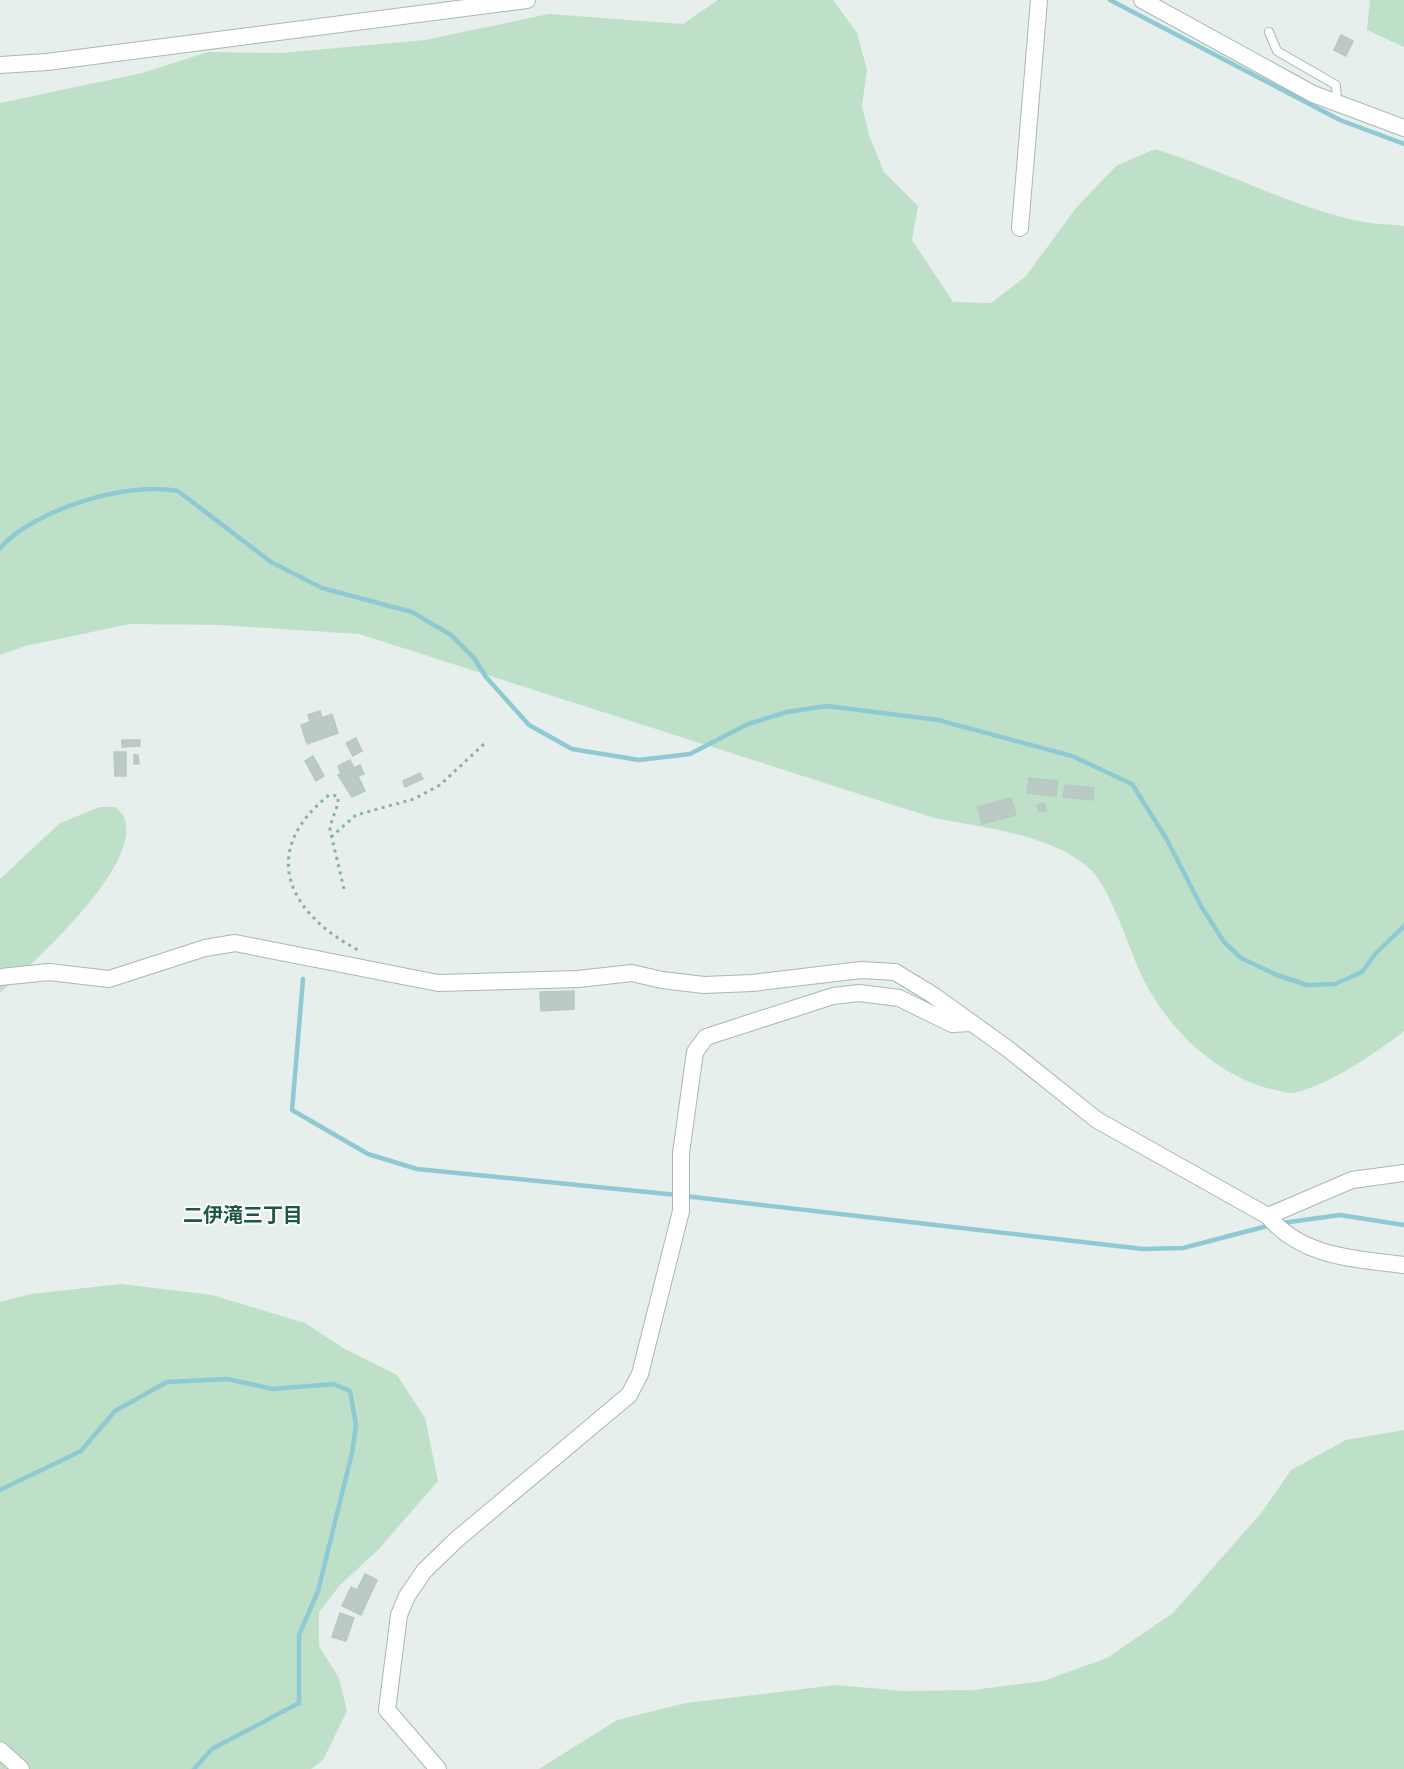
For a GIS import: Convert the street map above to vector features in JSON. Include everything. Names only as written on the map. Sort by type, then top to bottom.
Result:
[{"type":"street","points":[[0,65],[47,63],[527,0]]},
{"type":"street","points":[[1020,228],[1039,0]]},
{"type":"street","points":[[1142,0],[1313,93],[1404,128]]},
{"type":"street","points":[[0,977],[49,972],[109,979],[205,948],[235,943],[438,982],[578,979],[632,973],[662,980],[704,985],[740,984],[882,970],[895,972],[933,995],[1097,1120],[1270,1219],[1285,1234],[1326,1254],[1404,1265]]},
{"type":"street","points":[[438,1769],[402,1731],[387,1710],[399,1614],[407,1596],[424,1571],[456,1540],[629,1395],[640,1374],[681,1210],[681,1153],[695,1052],[706,1037],[833,996],[851,994],[899,998],[952,1024],[971,1023]]},
{"type":"street","points":[[1270,1219],[1352,1180],[1404,1173]]},
{"type":"street","points":[[0,1750],[21,1769]]},
{"type":"lane","points":[[1269,32],[1277,51],[1336,85],[1337,103]]},
{"type":"path","points":[[331,837],[356,814],[414,799],[440,785],[484,744]]},
{"type":"path","points":[[344,889],[331,837],[330,820],[339,807],[338,796],[329,795],[307,819],[294,838],[287,873],[295,894],[313,914],[339,940],[360,951]]},
{"type":"green space","points":[[718,0],[833,0],[857,33],[867,70],[862,106],[869,135],[884,172],[918,206],[912,240],[953,302],[991,303],[1026,276],[1076,208],[1116,166],[1155,149],[1329,213],[1360,221],[1404,226],[1404,1031],[1351,1068],[1307,1089],[1291,1093],[1250,1082],[1211,1060],[1177,1029],[1150,992],[1112,903],[1098,878],[1076,858],[1038,840],[995,829],[934,818],[359,634],[221,625],[130,624],[25,646],[0,655],[0,103],[142,73],[208,52],[281,53],[425,40],[549,14],[683,24]]},
{"type":"green space","points":[[1370,0],[1404,0],[1404,47],[1367,30]]},
{"type":"green space","points":[[100,807],[115,807],[124,817],[126,837],[118,861],[82,912],[36,960],[0,993],[0,879],[60,823]]},
{"type":"green space","points":[[121,1284],[212,1295],[305,1323],[345,1349],[397,1375],[425,1418],[438,1481],[378,1550],[340,1585],[319,1612],[319,1646],[339,1678],[347,1711],[323,1760],[311,1769],[0,1769],[0,1302],[31,1294]]},
{"type":"green space","points":[[1404,1430],[1404,1769],[539,1769],[617,1720],[686,1703],[836,1685],[904,1691],[973,1690],[1043,1681],[1107,1658],[1173,1613],[1262,1512],[1291,1470],[1346,1440]]},
{"type":"building","points":[[1341,35],[1353,41],[1346,56],[1334,50]]},
{"type":"building","points":[[320,711],[322,718],[332,714],[338,733],[307,744],[301,725],[310,722],[308,715]]},
{"type":"building","points":[[356,738],[362,751],[353,756],[346,743]]},
{"type":"building","points":[[122,740],[140,740],[140,746],[122,747]]},
{"type":"building","points":[[114,752],[126,752],[126,776],[115,776]]},
{"type":"building","points":[[134,755],[138,755],[139,764],[134,764]]},
{"type":"building","points":[[313,756],[324,776],[316,781],[305,761]]},
{"type":"building","points":[[350,760],[354,768],[360,765],[364,774],[358,776],[365,791],[352,797],[338,775],[341,774],[338,766]]},
{"type":"building","points":[[420,773],[423,779],[405,787],[403,781]]},
{"type":"building","points":[[1029,778],[1058,781],[1056,796],[1027,793]]},
{"type":"building","points":[[1065,785],[1094,788],[1093,800],[1063,797]]},
{"type":"building","points":[[1011,798],[1016,815],[982,824],[978,807]]},
{"type":"building","points":[[1044,803],[1046,810],[1039,812],[1037,805]]},
{"type":"building","points":[[574,991],[574,1009],[541,1011],[540,992]]},
{"type":"building","points":[[365,1574],[377,1580],[361,1615],[342,1606],[351,1587],[357,1590]]},
{"type":"building","points":[[340,1613],[354,1618],[346,1641],[332,1637]]},
{"type":"waterway","points":[[1110,0],[1340,120],[1404,144]]},
{"type":"waterway","points":[[0,548],[35,521],[83,501],[134,490],[178,491],[271,562],[322,588],[412,612],[451,635],[474,658],[486,677],[529,725],[572,749],[639,760],[690,754],[748,724],[787,712],[827,706],[938,720],[1072,756],[1132,784],[1166,838],[1201,906],[1224,942],[1241,958],[1277,975],[1307,985],[1335,984],[1362,972],[1376,953],[1404,926]]},
{"type":"waterway","points":[[303,979],[292,1110],[368,1154],[417,1169],[677,1195]]},
{"type":"waterway","points":[[685,1196],[1143,1249],[1183,1248],[1271,1225]]},
{"type":"waterway","points":[[1282,1223],[1340,1215],[1404,1225]]},
{"type":"waterway","points":[[0,1490],[81,1451],[115,1411],[167,1382],[227,1379],[273,1389],[333,1384],[350,1391],[356,1425],[352,1453],[318,1591],[299,1635],[299,1703],[212,1749],[194,1769]]},
{"type":"district","name":"二伊滝三丁目","points":[[243,1215]]}]
